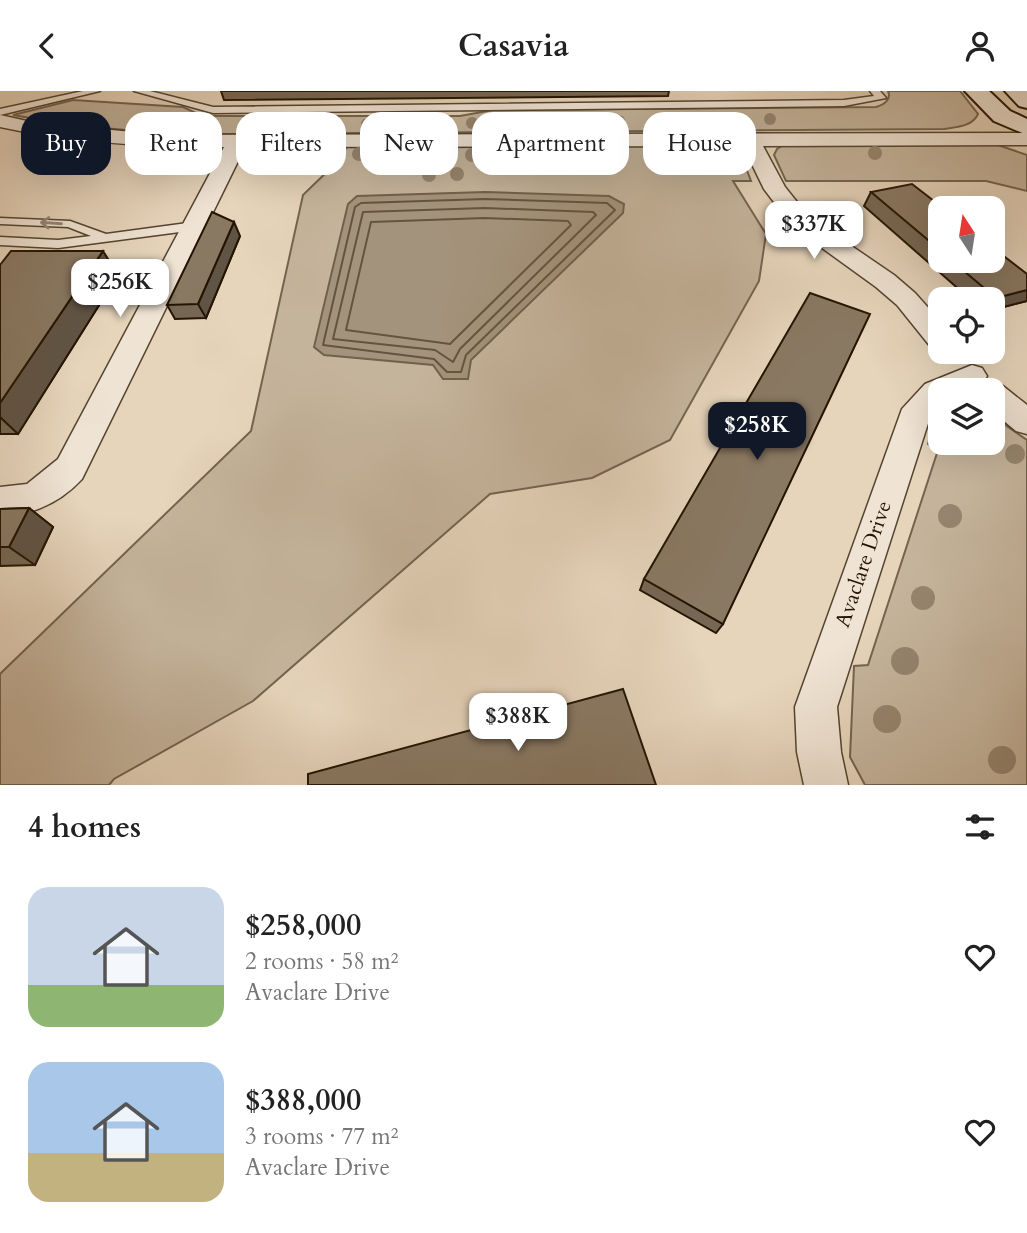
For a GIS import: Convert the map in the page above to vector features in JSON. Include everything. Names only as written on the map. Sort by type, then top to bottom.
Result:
[{"type":"street","points":[[976,91],[1002,116],[1027,128]]},
{"type":"street","points":[[1016,91],[1027,101]]},
{"type":"street","points":[[0,121],[100,136],[236,142]]},
{"type":"street","points":[[756,139],[1027,139]]},
{"type":"street","points":[[346,141],[643,140]]},
{"type":"street","points":[[0,502],[28,499],[44,493],[70,469],[236,144]]},
{"type":"street","points":[[756,151],[775,188],[801,222],[885,281],[906,299],[928,325]]},
{"type":"street","name":"Avaclare Drive","points":[[826,785],[819,752],[816,706],[913,422],[918,409],[928,397]]},
{"type":"street","points":[[1005,403],[1027,422]]},
{"type":"lane","points":[[0,112],[95,91]]},
{"type":"lane","points":[[139,91],[213,110],[844,103],[881,98],[875,91]]},
{"type":"lane","points":[[0,221],[70,224],[101,236]]},
{"type":"lane","points":[[0,241],[58,244],[101,236],[195,226]]},
{"type":"shaded area","points":[[888,91],[960,91],[978,114],[968,124],[944,129],[756,130],[756,112],[643,112],[643,131],[629,131],[629,112],[482,112],[876,107],[888,99]]},
{"type":"shaded area","points":[[73,100],[183,107],[194,112],[125,112],[125,130],[111,129],[111,112],[25,112]]},
{"type":"shaded area","points":[[472,114],[472,132],[458,132],[460,116]]},
{"type":"shaded area","points":[[222,116],[236,116],[236,134],[222,134]]},
{"type":"shaded area","points":[[346,116],[360,116],[360,133],[346,133]]},
{"type":"shaded area","points":[[629,143],[643,143],[643,175],[749,175],[751,181],[733,181],[766,234],[759,281],[670,440],[592,478],[490,494],[253,701],[114,779],[109,785],[0,785],[0,674],[251,431],[303,195],[324,175],[346,175],[348,145],[360,145],[360,175],[458,175],[458,144],[472,144],[472,175],[629,175]]},
{"type":"shaded area","points":[[785,144],[998,145],[1027,155],[1027,191],[986,181],[786,181],[774,155],[777,149]]},
{"type":"shaded area","points":[[1005,425],[1027,440],[1027,785],[865,785],[850,757],[854,666],[868,665],[936,455],[1005,455]]},
{"type":"water","points":[[485,192],[609,196],[624,204],[623,213],[471,360],[468,379],[443,379],[433,365],[324,355],[314,347],[348,204],[357,196]]},
{"type":"building","points":[[912,184],[928,196],[928,240],[871,192]]},
{"type":"building","points":[[212,212],[234,222],[198,304],[167,305]]},
{"type":"building","points":[[11,251],[103,251],[0,403],[0,265]]},
{"type":"building","points":[[1005,257],[1027,274],[1027,290],[1005,296],[1005,287],[983,287],[966,273],[1005,273]]},
{"type":"building","points":[[810,293],[870,314],[723,624],[644,579]]},
{"type":"building","points":[[29,508],[9,547],[0,547],[0,509]]},
{"type":"building","points":[[623,689],[656,785],[308,785],[308,774]]}]
